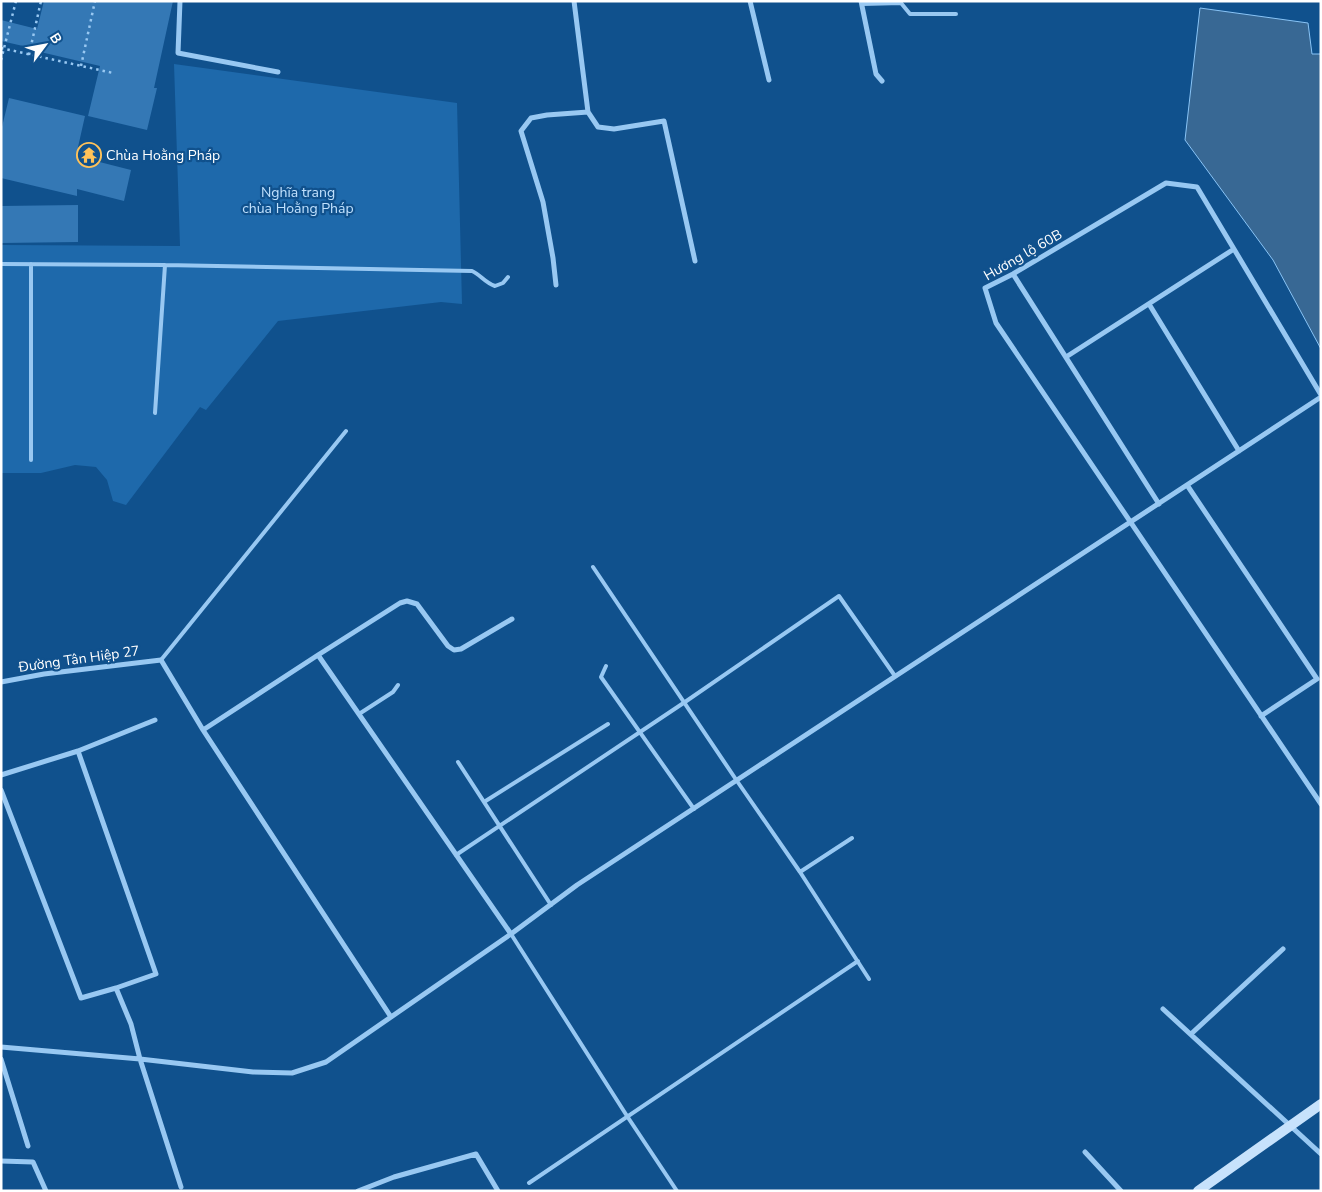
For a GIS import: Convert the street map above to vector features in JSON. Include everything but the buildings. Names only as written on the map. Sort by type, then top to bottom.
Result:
[{"type":"street","points":[[180,1],[178,53],[278,72]]},
{"type":"street","points":[[574,1],[588,112],[598,127],[614,129],[664,121],[695,262]]},
{"type":"street","points":[[750,1],[769,80]]},
{"type":"street","points":[[862,3],[876,74],[882,81]]},
{"type":"street","points":[[556,285],[543,202],[521,131],[531,118],[588,112]]},
{"type":"street","name":"Hương lộ 60B","points":[[1166,184],[1196,187],[1234,249],[1321,396],[1130,522],[996,323],[985,288],[1013,274],[1166,184]]},
{"type":"street","points":[[1066,357],[1234,249]]},
{"type":"street","points":[[1013,274],[1159,504]]},
{"type":"street","points":[[1149,304],[1239,451]]},
{"type":"street","points":[[1187,485],[1317,679],[1262,716]]},
{"type":"street","points":[[1,1047],[140,1059],[253,1072],[292,1073],[326,1062],[512,934],[578,885],[1130,522],[1321,804]]},
{"type":"street","points":[[203,730],[400,603],[407,601],[417,604],[448,646],[454,650],[461,649],[512,619]]},
{"type":"street","points":[[318,655],[512,934]]},
{"type":"street","points":[[161,660],[203,730],[391,1016]]},
{"type":"street","name":"Đường Tân Hiệp 27","points":[[1,682],[44,674],[161,660]]},
{"type":"street","points":[[1,775],[78,752],[155,720]]},
{"type":"street","points":[[1,790],[81,998],[156,974],[78,752]]},
{"type":"street","points":[[1191,1034],[1283,949]]},
{"type":"street","points":[[116,988],[131,1024],[180,1187]]},
{"type":"street","points":[[1163,1009],[1321,1154]]},
{"type":"street","points":[[1,1059],[28,1146]]},
{"type":"street","points":[[1198,1191],[1321,1104]]},
{"type":"street","points":[[1084,1152],[1121,1191]]},
{"type":"street","points":[[358,1191],[394,1177],[476,1154],[498,1191]]},
{"type":"street","points":[[1,1161],[33,1162],[46,1191]]},
{"type":"lane","points":[[862,3],[902,3],[910,14],[956,14]]},
{"type":"lane","points":[[1,264],[472,271],[477,273],[487,283],[495,286],[503,283],[508,277]]},
{"type":"lane","points":[[31,264],[31,460]]},
{"type":"lane","points":[[155,412],[165,265]]},
{"type":"lane","points":[[161,660],[346,432]]},
{"type":"lane","points":[[593,567],[800,872],[869,979]]},
{"type":"lane","points":[[456,855],[839,596],[895,676]]},
{"type":"lane","points":[[606,666],[601,677],[694,809]]},
{"type":"lane","points":[[359,714],[393,692],[398,685]]},
{"type":"lane","points":[[484,802],[608,724]]},
{"type":"lane","points":[[458,762],[551,904]]},
{"type":"lane","points":[[800,872],[852,838]]},
{"type":"lane","points":[[512,934],[627,1116],[677,1191]]},
{"type":"lane","points":[[529,1183],[858,961]]},
{"type":"path","points":[[29,54],[41,1]]},
{"type":"path","points":[[81,66],[95,1]]},
{"type":"path","points":[[1,60],[15,4]]},
{"type":"path","points":[[3,49],[29,54],[53,62],[112,73]]},
{"type":"green space","name":"Nghĩa trang chùa Hoằng Pháp","points":[[174,64],[457,103],[462,304],[441,302],[278,321],[206,410],[200,407],[126,505],[113,501],[107,480],[96,467],[75,465],[41,473],[1,473],[1,245],[180,246]]},
{"type":"shaded area","points":[[1200,8],[1308,23],[1312,54],[1321,54],[1321,349],[1273,260],[1185,140]]},
{"type":"place","name":"Chùa Hoằng Pháp","points":[[89,155]]}]
